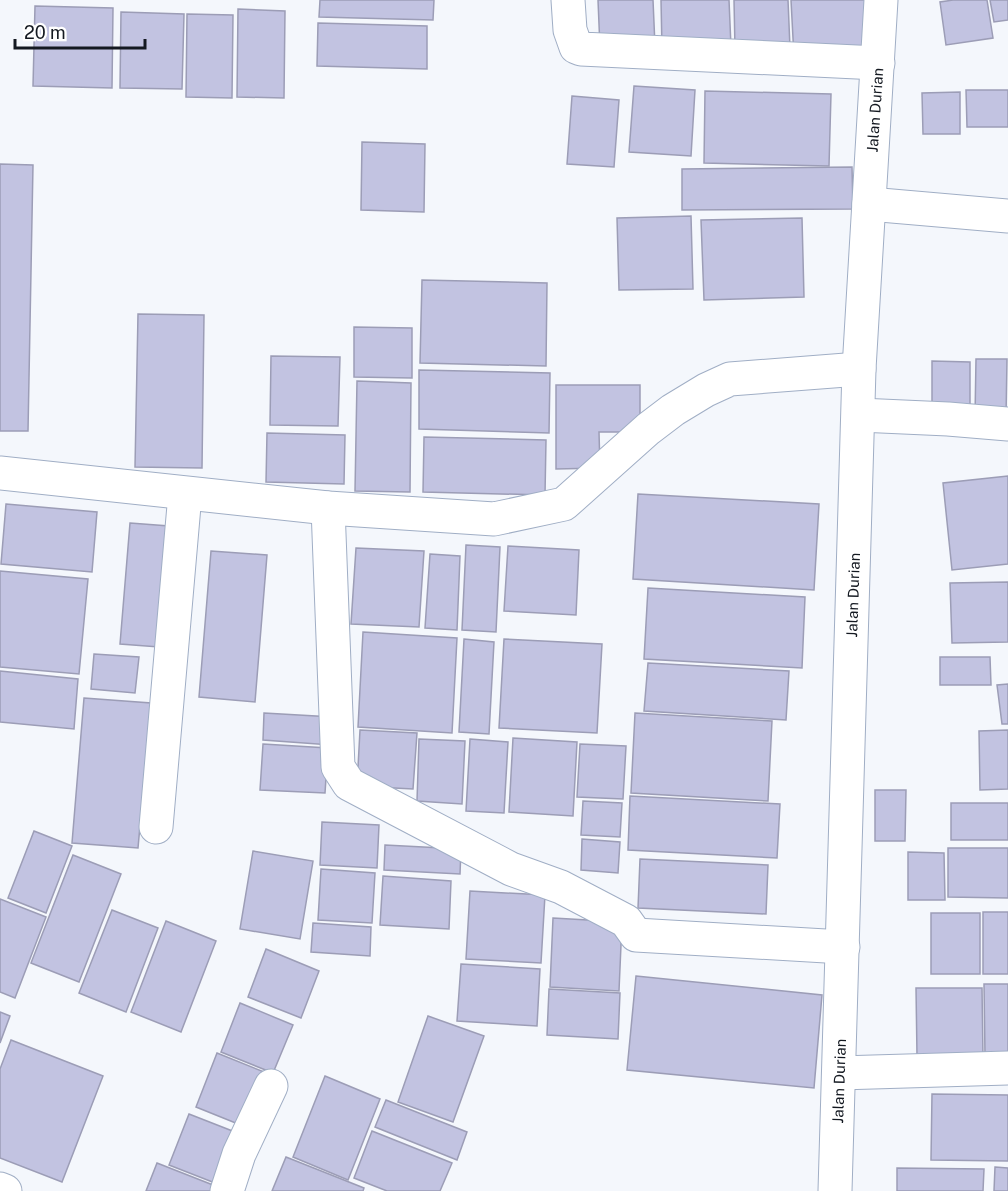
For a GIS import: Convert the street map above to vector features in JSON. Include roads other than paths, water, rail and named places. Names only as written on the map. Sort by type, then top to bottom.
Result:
[{"type":"street","points":[[567,0],[570,30],[576,47],[581,50],[878,63]]},
{"type":"street","name":"Jalan Durian","points":[[835,1191],[859,369],[881,0]]},
{"type":"street","points":[[869,204],[1008,216]]},
{"type":"street","points":[[0,473],[328,508],[494,519],[564,504],[648,429],[673,410],[706,390],[730,380],[859,369]]},
{"type":"street","points":[[859,415],[948,418],[1008,424]]},
{"type":"street","points":[[156,827],[185,494]]},
{"type":"street","points":[[328,508],[338,767],[349,784],[511,869],[561,887],[626,921],[636,935],[843,947]]},
{"type":"street","points":[[839,1073],[1008,1068]]},
{"type":"street","points":[[227,1191],[239,1154],[271,1086]]},
{"type":"street","points":[[0,1189],[5,1191]]}]
